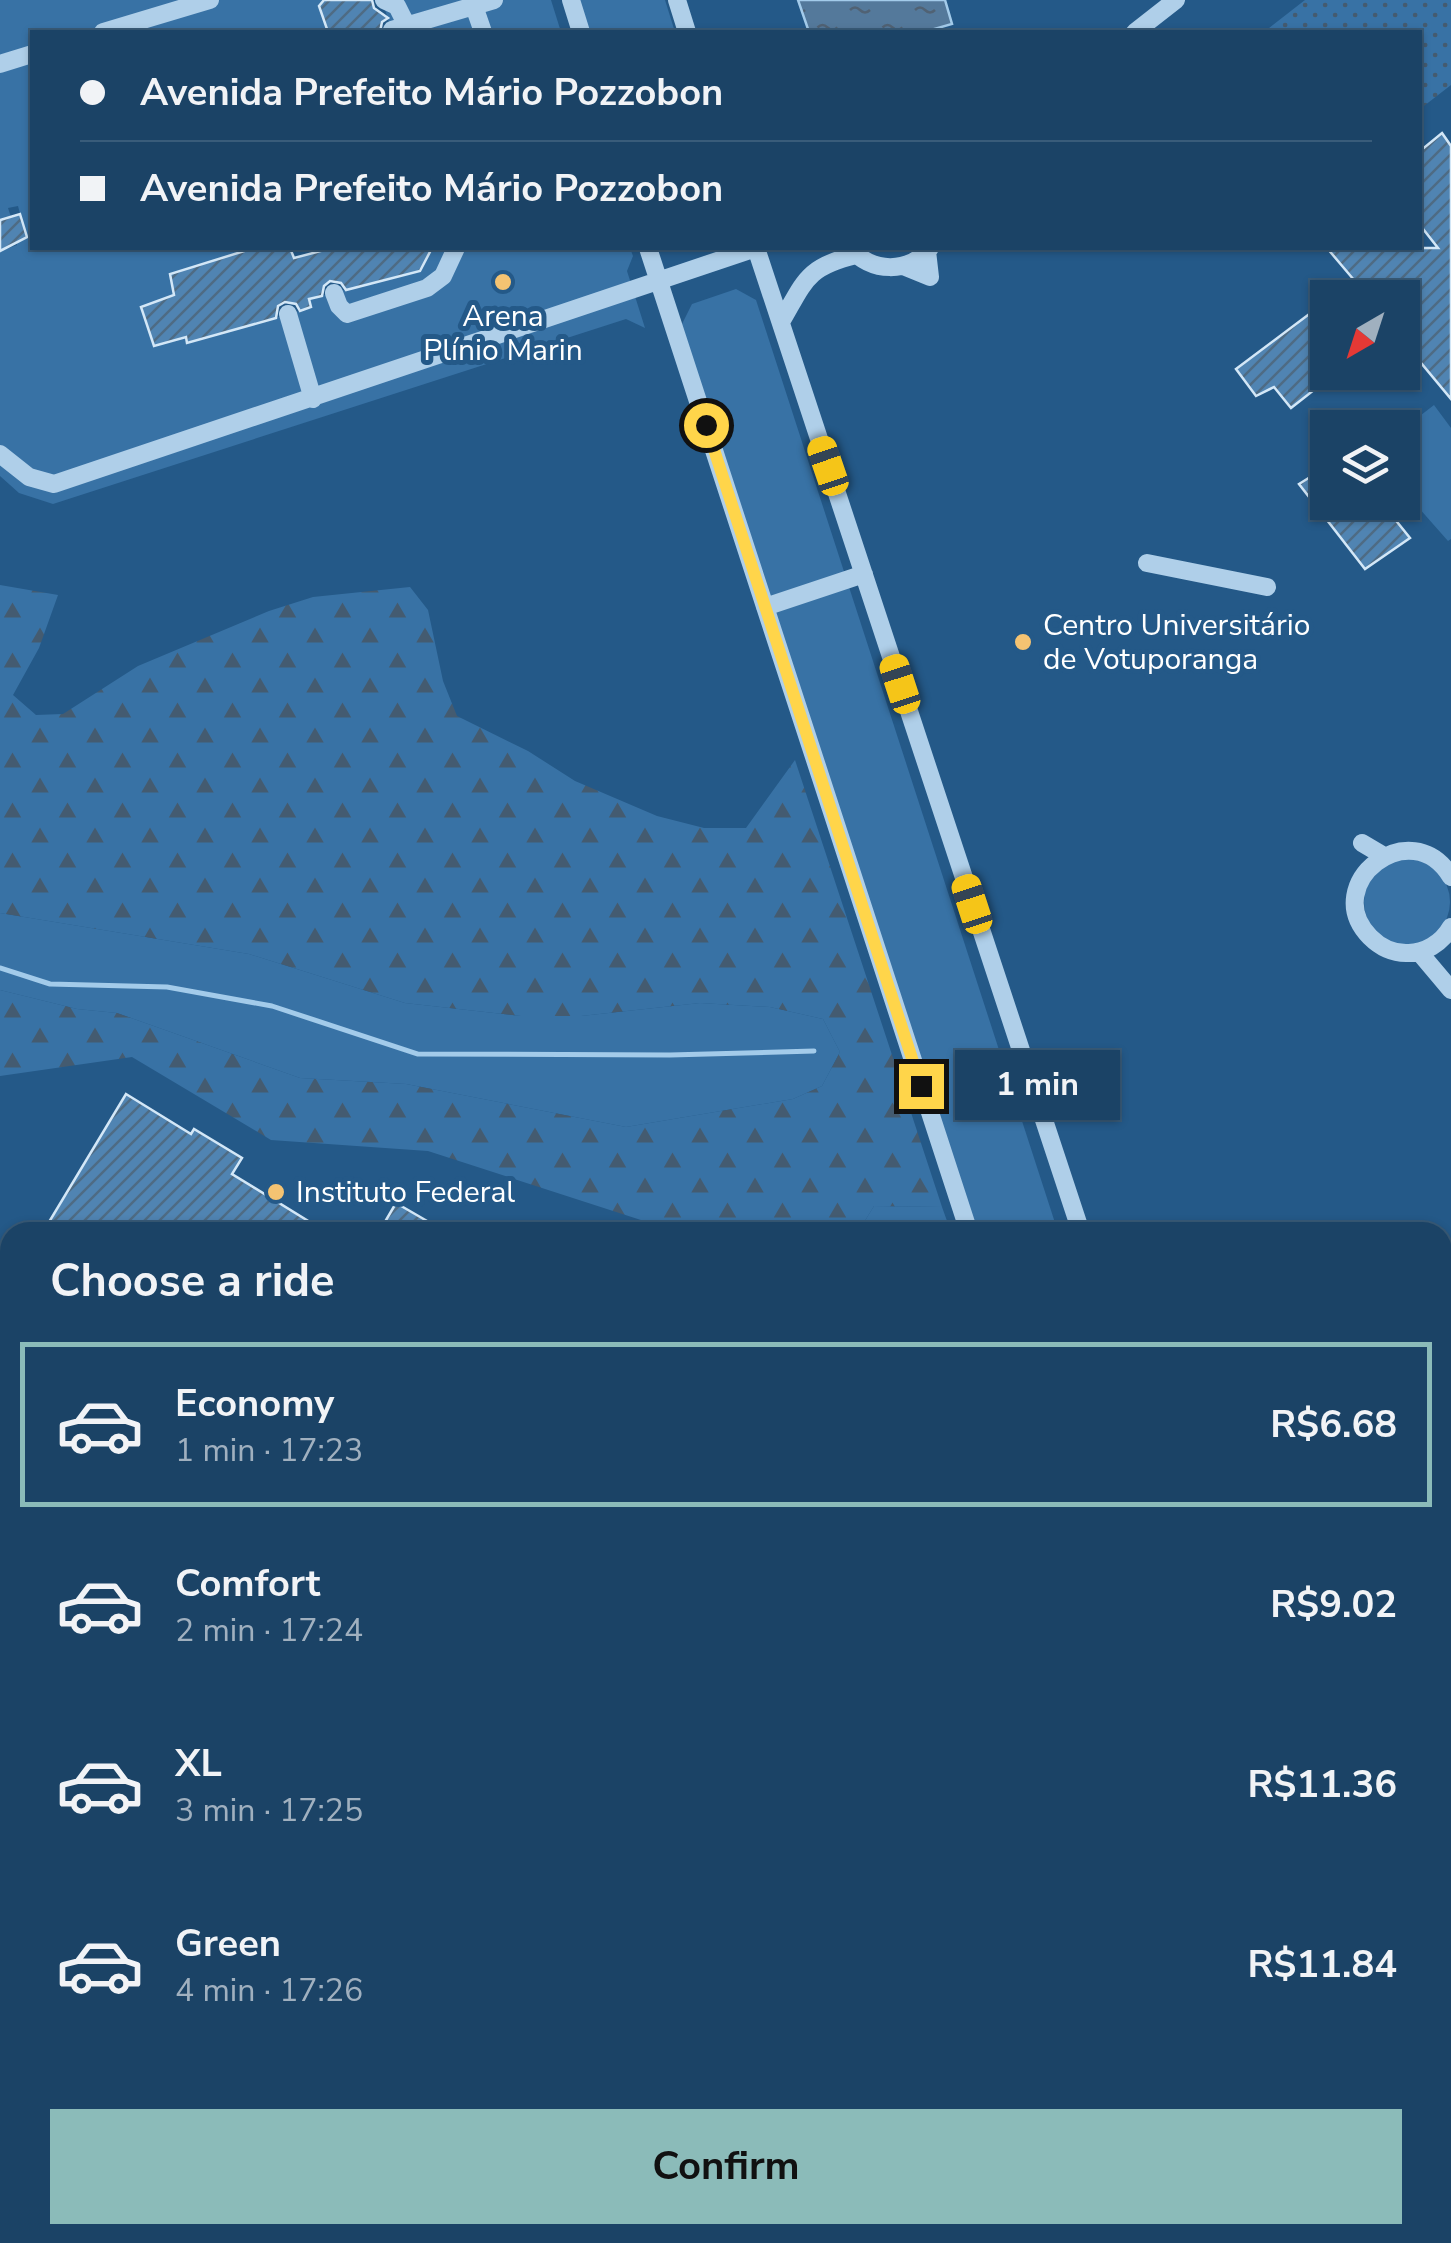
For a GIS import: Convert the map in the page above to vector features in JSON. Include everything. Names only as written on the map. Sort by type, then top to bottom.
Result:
[{"type":"street","points":[[110,30],[210,0]]},
{"type":"street","points":[[384,0],[397,6],[403,29],[494,0]]},
{"type":"street","points":[[571,0],[580,30]]},
{"type":"street","points":[[677,0],[686,30]]},
{"type":"street","points":[[1138,30],[1176,0]]},
{"type":"street","points":[[474,6],[482,30]]},
{"type":"street","points":[[0,64],[30,55]]},
{"type":"street","points":[[334,293],[347,314],[427,288],[443,276],[455,250]]},
{"type":"street","points":[[649,250],[966,1222]]},
{"type":"street","points":[[0,454],[29,476],[54,484],[750,250]]},
{"type":"street","points":[[757,250],[1078,1222]]},
{"type":"street","points":[[781,322],[816,270],[826,262],[852,251],[878,266],[903,266],[927,250]]},
{"type":"street","points":[[288,314],[313,399]]},
{"type":"street","points":[[1147,563],[1267,587]]},
{"type":"street","points":[[765,607],[864,574]]},
{"type":"street","points":[[1451,878],[1433,858],[1400,851],[1378,860],[1357,889],[1358,919],[1366,932],[1389,950],[1418,952],[1435,945],[1451,927]]},
{"type":"street","points":[[1418,952],[1451,990]]},
{"type":"green space","name":"Arena Plínio Marin","points":[[0,0],[324,0],[319,6],[327,30],[30,30],[30,250],[248,250],[171,274],[188,343],[310,308],[309,299],[420,271],[431,250],[631,250],[633,256],[627,271],[645,328],[626,319],[53,504],[19,493],[0,476],[0,251],[26,237],[18,206],[8,208],[11,217],[0,220]]},
{"type":"green space","points":[[382,0],[551,0],[560,30],[391,30]]},
{"type":"green space","points":[[578,0],[665,0],[674,30],[587,30]]},
{"type":"green space","points":[[1305,0],[1451,0],[1451,85],[1422,107],[1422,30],[1267,30]]},
{"type":"green space","points":[[736,289],[756,300],[1055,1222],[973,1222],[681,326],[692,304]]},
{"type":"green space","points":[[1434,405],[1451,428],[1448,541],[1420,509],[1420,416]]},
{"type":"green space","points":[[0,585],[58,595],[39,648],[13,695],[36,715],[63,714],[138,666],[269,611],[313,597],[410,587],[428,610],[443,681],[457,716],[528,751],[575,781],[657,816],[704,828],[746,828],[795,760],[942,1207],[874,1206],[864,1222],[647,1222],[428,1151],[271,1140],[132,1057],[0,1076],[0,990],[77,1009],[117,1013],[300,1078],[406,1084],[626,1127],[793,1099],[822,1086],[840,1052],[823,1019],[770,1007],[700,1003],[581,1016],[521,1016],[405,1003],[249,954],[0,913]]},
{"type":"green space","points":[[1407,859],[1431,866],[1443,878],[1450,902],[1443,926],[1431,938],[1407,945],[1383,938],[1371,926],[1364,902],[1371,878],[1383,866]]},
{"type":"green space","points":[[0,913],[249,954],[405,1003],[521,1016],[581,1016],[700,1003],[770,1007],[823,1019],[840,1052],[822,1086],[793,1099],[626,1127],[406,1084],[300,1078],[117,1013],[77,1009],[0,990]]},
{"type":"green space","points":[[874,1206],[942,1207],[947,1222],[864,1222]]},
{"type":"water","points":[[798,0],[945,0],[952,24],[931,30],[808,30]]},
{"type":"building","points":[[324,0],[372,0],[374,8],[388,18],[380,30],[327,30],[319,6]]},
{"type":"building","points":[[1442,133],[1451,146],[1451,399],[1420,362],[1420,280],[1354,280],[1329,250],[1438,248],[1422,228],[1422,149]]},
{"type":"building","points":[[20,214],[27,237],[0,251],[0,220]]},
{"type":"building","points":[[248,250],[291,250],[294,258],[324,250],[431,250],[420,271],[346,290],[341,283],[330,281],[322,296],[309,299],[311,307],[300,311],[296,304],[285,302],[278,306],[276,318],[187,343],[186,337],[154,346],[141,307],[174,295],[170,274]]},
{"type":"building","points":[[1310,314],[1310,390],[1314,390],[1291,408],[1274,387],[1256,396],[1236,369]]},
{"type":"building","points":[[1310,477],[1310,498],[1299,484]]},
{"type":"building","points":[[1327,520],[1396,520],[1410,538],[1365,569]]},
{"type":"building","points":[[126,1094],[191,1134],[194,1129],[242,1158],[232,1174],[310,1222],[49,1222]]},
{"type":"building","points":[[396,1203],[429,1222],[385,1222]]},
{"type":"waterway","points":[[0,968],[50,984],[167,987],[272,1006],[418,1054],[814,1051]]},
{"type":"place","name":"Arena Plínio Marin","points":[[503,282]]},
{"type":"place","name":"Centro Universitário de Votuporanga","points":[[1023,642]]},
{"type":"place","name":"Instituto Federal","points":[[276,1192]]},
{"type":"route","points":[[706,425],[921,1086]]}]
